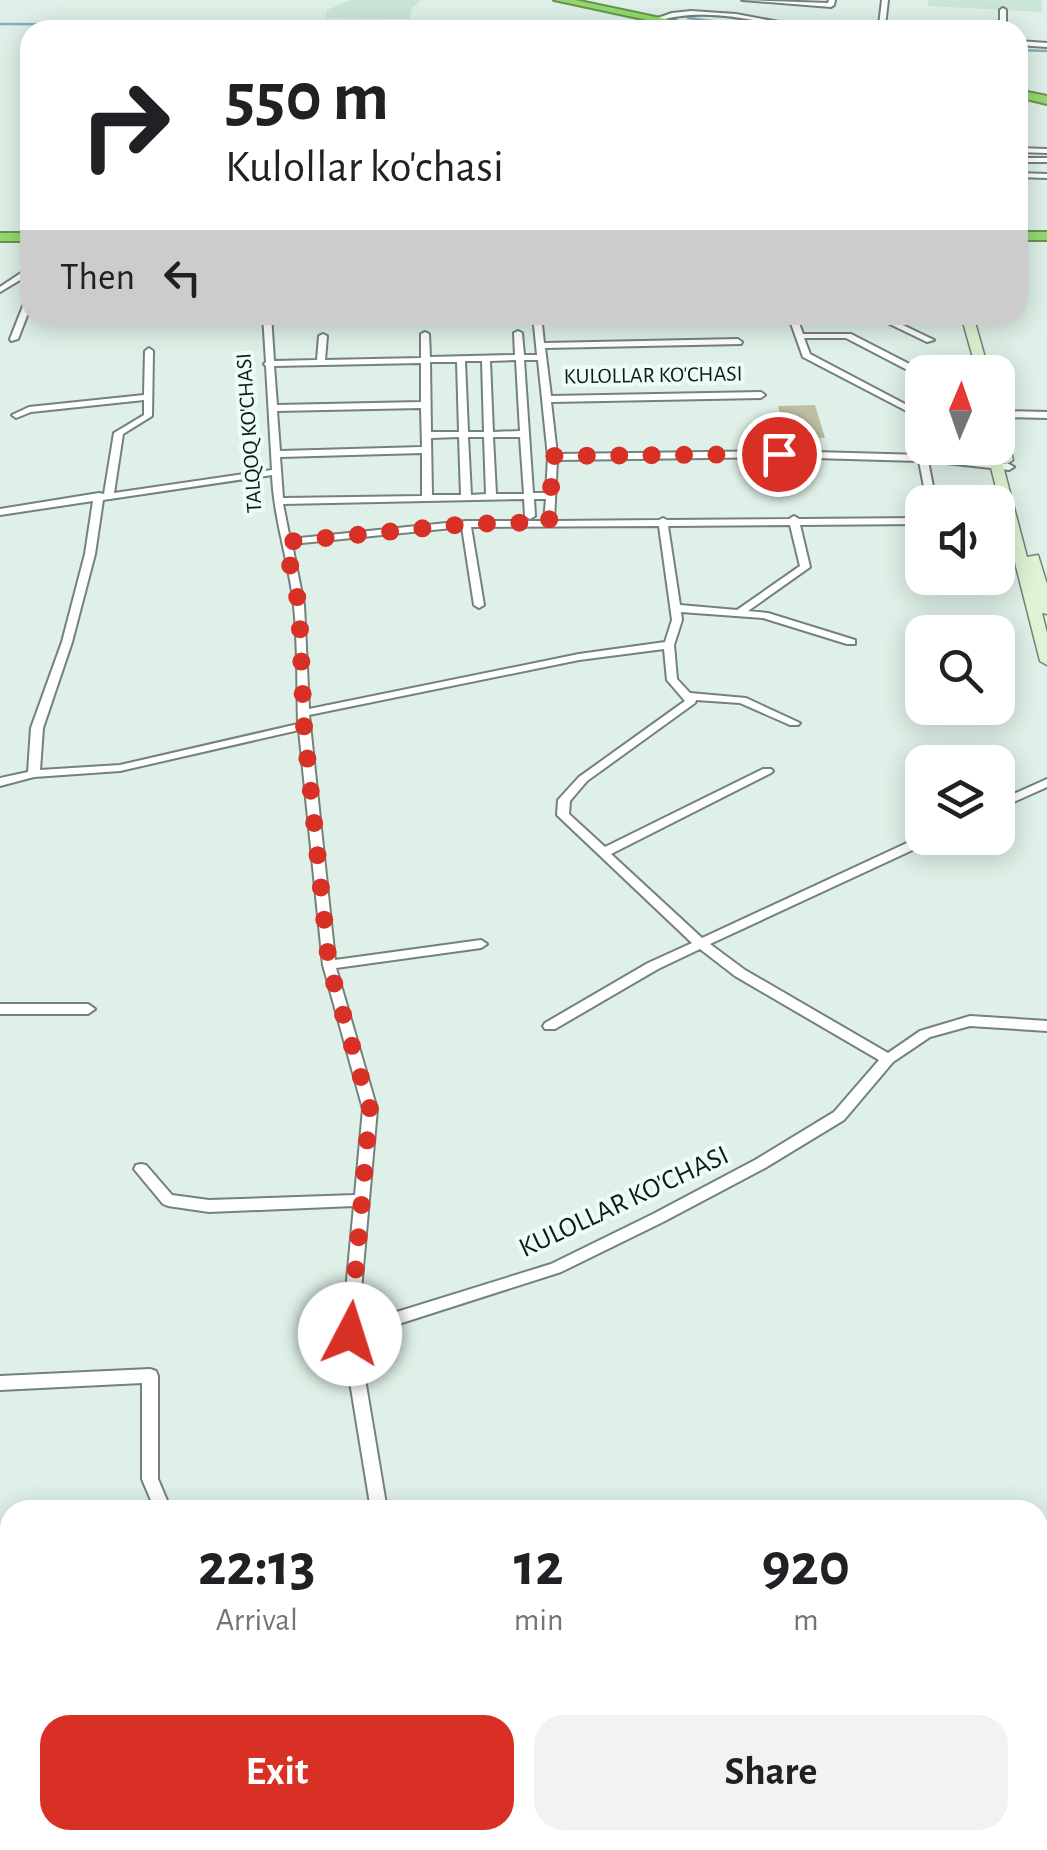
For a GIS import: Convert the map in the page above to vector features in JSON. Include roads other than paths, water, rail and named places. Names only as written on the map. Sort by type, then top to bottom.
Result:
[{"type":"highway","points":[[559,0],[663,20]]},
{"type":"main road","points":[[961,325],[969,355]]},
{"type":"main road","points":[[970,325],[979,355]]},
{"type":"main road","points":[[1003,467],[1047,610]]},
{"type":"main road","points":[[1003,467],[1046,654]]},
{"type":"street","points":[[746,0],[831,3]]},
{"type":"street","points":[[722,17],[730,8]]},
{"type":"street","points":[[1002,20],[1003,10]]},
{"type":"street","points":[[658,19],[672,14],[744,20]]},
{"type":"street","points":[[14,339],[20,324]]},
{"type":"street","name":"TALQOQ KO'CHASI","points":[[266,325],[278,501],[299,605],[303,720],[329,965],[370,1109],[350,1334],[377,1500]]},
{"type":"street","name":"KULOLLAR KO'CHASI","points":[[538,325],[553,456],[549,522]]},
{"type":"street","points":[[795,325],[806,356],[905,407]]},
{"type":"street","points":[[897,325],[930,340]]},
{"type":"street","points":[[518,333],[530,516]]},
{"type":"street","points":[[425,334],[427,498]]},
{"type":"street","points":[[321,363],[323,336]]},
{"type":"street","points":[[799,336],[848,336],[905,365]]},
{"type":"street","name":"KULOLLAR KO'CHASI","points":[[539,346],[738,342]]},
{"type":"street","points":[[34,774],[37,728],[67,642],[119,433],[148,416],[149,352]]},
{"type":"street","points":[[486,358],[491,497]]},
{"type":"street","name":"KULOLLAR KO'CHASI","points":[[268,364],[540,358]]},
{"type":"street","points":[[461,359],[466,498]]},
{"type":"street","name":"KULOLLAR KO'CHASI","points":[[546,399],[761,396]]},
{"type":"street","points":[[16,416],[29,410],[148,397]]},
{"type":"street","points":[[271,408],[427,405]]},
{"type":"street","points":[[1015,414],[1047,415]]},
{"type":"street","points":[[427,436],[525,434]]},
{"type":"street","points":[[274,454],[427,450]]},
{"type":"street","points":[[553,456],[905,458]]},
{"type":"street","points":[[985,465],[1003,467]]},
{"type":"street","points":[[0,512],[276,472]]},
{"type":"street","points":[[278,501],[551,496]]},
{"type":"street","points":[[741,611],[804,566],[794,519]]},
{"type":"street","points":[[663,521],[677,620],[669,645],[672,680],[691,701],[583,780],[564,800],[563,815],[702,944],[740,973],[888,1059]]},
{"type":"street","points":[[285,542],[466,524],[905,521]]},
{"type":"street","points":[[466,524],[479,605]]},
{"type":"street","points":[[675,608],[741,611],[851,642]]},
{"type":"street","points":[[0,782],[34,774],[120,768],[303,720],[579,657],[669,645]]},
{"type":"street","points":[[686,696],[742,700],[794,723]]},
{"type":"street","points":[[603,853],[766,771]]},
{"type":"street","points":[[1015,797],[1047,782]]},
{"type":"street","points":[[550,1026],[653,966],[905,849]]},
{"type":"street","points":[[329,965],[481,944]]},
{"type":"street","points":[[0,1009],[88,1009]]},
{"type":"street","name":"KULOLLAR KO'CHASI","points":[[350,1334],[556,1268],[658,1218],[760,1164],[839,1116],[888,1059],[924,1034],[970,1021],[1047,1026]]},
{"type":"street","points":[[141,1169],[168,1200],[209,1206],[362,1200]]},
{"type":"street","points":[[0,1384],[150,1376],[150,1479],[159,1500]]},
{"type":"waterway","points":[[688,18],[703,20]]},
{"type":"waterway","points":[[0,24],[20,24]]},
{"type":"waterway","points":[[1028,50],[1047,51]]}]
